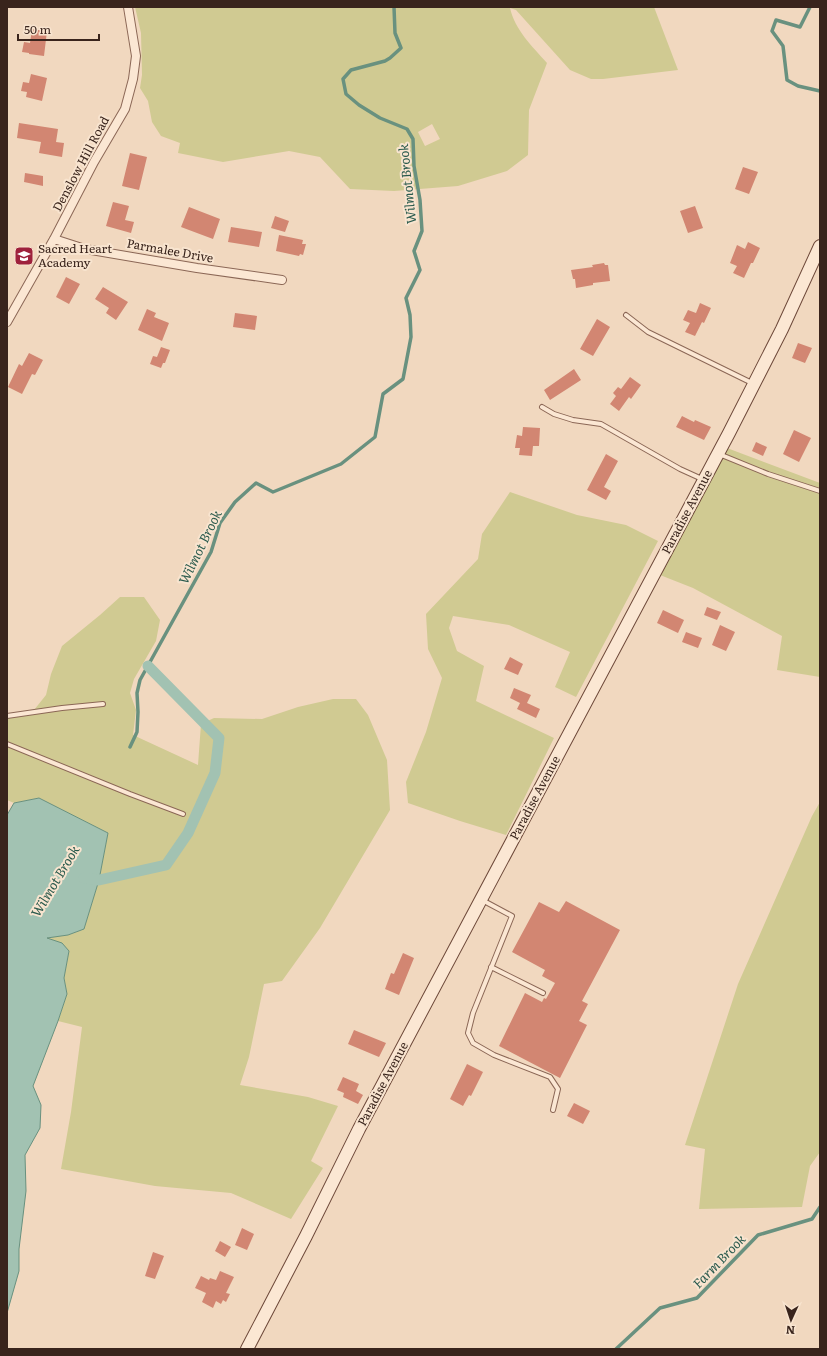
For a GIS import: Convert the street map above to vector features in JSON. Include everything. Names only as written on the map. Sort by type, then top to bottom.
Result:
[{"type":"street","name":"Denslow Hill Road","points":[[7,322],[54,239],[124,108],[133,79],[136,56],[128,7]]},
{"type":"street","name":"Parmalee Drive","points":[[54,239],[85,249],[197,268],[282,280]]},
{"type":"street","name":"Paradise Avenue","points":[[247,1349],[359,1129],[719,454],[782,329],[820,246]]},
{"type":"lane","points":[[626,315],[648,332],[754,384]]},
{"type":"lane","points":[[542,407],[554,414],[573,420],[601,424],[680,469],[704,480]]},
{"type":"lane","points":[[719,454],[768,474],[820,490]]},
{"type":"lane","points":[[7,716],[103,704]]},
{"type":"lane","points":[[7,744],[183,814]]},
{"type":"lane","points":[[481,900],[512,916],[473,1013],[468,1033],[473,1043],[494,1055],[550,1077],[558,1089],[553,1110]]},
{"type":"lane","points":[[492,967],[543,993]]},
{"type":"shaded area","points":[[135,7],[654,7],[678,70],[603,79],[591,79],[570,70],[516,10],[510,8],[512,16],[520,31],[547,63],[529,110],[528,155],[507,171],[458,186],[394,191],[350,189],[320,157],[289,151],[223,162],[178,153],[180,143],[161,136],[152,122],[148,101],[140,88],[142,75],[141,33]],"holes":[[[432,124],[440,139],[425,146],[418,132]]]},
{"type":"shaded area","points":[[727,448],[820,483],[820,677],[777,670],[782,636],[693,588],[660,575]]},
{"type":"shaded area","points":[[510,492],[577,515],[626,525],[658,541],[576,697],[555,687],[570,652],[509,625],[453,616],[449,628],[457,651],[484,666],[476,701],[554,738],[506,835],[408,803],[406,782],[426,732],[442,678],[428,649],[426,614],[478,559],[482,534]]},
{"type":"shaded area","points":[[120,597],[144,597],[160,620],[156,641],[134,679],[130,693],[136,710],[133,735],[198,765],[201,724],[214,718],[262,719],[298,707],[333,699],[356,699],[368,715],[387,760],[390,810],[320,928],[282,981],[264,984],[249,1057],[240,1085],[308,1097],[338,1106],[311,1161],[323,1168],[291,1219],[231,1193],[155,1186],[61,1169],[71,1112],[82,1027],[58,1021],[67,994],[64,978],[69,951],[46,937],[68,935],[84,929],[99,880],[108,833],[39,798],[14,803],[7,800],[7,718],[30,715],[46,695],[51,674],[62,646]]},
{"type":"shaded area","points":[[820,802],[820,1152],[810,1166],[802,1207],[699,1209],[705,1149],[685,1145],[738,984],[812,816]]},
{"type":"water","points":[[39,798],[108,833],[99,880],[84,929],[68,935],[47,938],[62,943],[69,951],[64,978],[67,994],[33,1086],[41,1105],[40,1128],[25,1155],[26,1191],[19,1249],[19,1271],[7,1313],[7,815],[14,803]]},
{"type":"building","points":[[32,29],[47,31],[44,56],[22,52],[24,42],[30,43]]},
{"type":"building","points":[[31,74],[47,78],[42,101],[26,97],[27,92],[21,91],[23,82],[29,83]]},
{"type":"building","points":[[19,123],[58,129],[56,142],[64,143],[62,157],[39,153],[41,142],[17,138]]},
{"type":"building","points":[[130,153],[147,157],[139,190],[122,186]]},
{"type":"building","points":[[743,167],[758,172],[749,194],[735,189]]},
{"type":"building","points":[[25,173],[43,176],[43,186],[24,182]]},
{"type":"building","points":[[113,202],[129,206],[125,220],[134,222],[131,233],[106,226]]},
{"type":"building","points":[[695,206],[703,228],[688,233],[680,211]]},
{"type":"building","points":[[189,207],[220,219],[213,239],[181,227]]},
{"type":"building","points":[[275,216],[289,221],[285,232],[271,228]]},
{"type":"building","points":[[231,227],[262,232],[259,247],[228,242]]},
{"type":"building","points":[[279,235],[303,240],[302,244],[306,244],[303,255],[300,254],[299,256],[276,251]]},
{"type":"building","points":[[748,242],[760,248],[744,278],[733,273],[737,266],[730,263],[737,245],[745,249]]},
{"type":"building","points":[[604,263],[605,265],[608,265],[610,281],[593,283],[593,285],[576,288],[575,279],[573,279],[571,270],[593,267],[592,265]]},
{"type":"building","points":[[66,277],[80,284],[69,304],[56,297]]},
{"type":"building","points":[[103,287],[128,302],[116,320],[106,313],[109,308],[95,299]]},
{"type":"building","points":[[700,303],[711,308],[704,323],[702,322],[695,336],[685,332],[690,323],[683,320],[688,310],[696,313]]},
{"type":"building","points":[[147,309],[156,313],[154,317],[169,323],[162,341],[138,330]]},
{"type":"building","points":[[235,313],[257,316],[255,330],[233,327]]},
{"type":"building","points":[[597,319],[610,327],[593,356],[580,349]]},
{"type":"building","points":[[798,343],[812,348],[805,363],[792,358]]},
{"type":"building","points":[[161,347],[170,350],[165,363],[163,363],[161,368],[150,364],[153,356],[157,357]]},
{"type":"building","points":[[29,353],[43,360],[35,375],[32,374],[22,394],[8,387],[19,364],[22,366]]},
{"type":"building","points":[[574,369],[581,380],[550,400],[544,390]]},
{"type":"building","points":[[630,377],[641,385],[631,399],[629,397],[619,411],[610,404],[616,396],[613,393],[618,387],[621,389]]},
{"type":"building","points":[[682,416],[694,422],[695,420],[711,427],[704,440],[676,427]]},
{"type":"building","points":[[523,427],[540,428],[539,446],[533,446],[532,456],[519,455],[520,448],[515,448],[517,435],[522,436]]},
{"type":"building","points":[[794,430],[811,438],[799,462],[783,454]]},
{"type":"building","points":[[756,442],[767,447],[763,456],[752,451]]},
{"type":"building","points":[[606,454],[618,461],[604,487],[611,491],[606,500],[587,490]]},
{"type":"building","points":[[707,607],[721,612],[717,620],[704,615]]},
{"type":"building","points":[[663,610],[684,620],[678,633],[657,623]]},
{"type":"building","points":[[720,625],[735,632],[726,651],[712,645]]},
{"type":"building","points":[[686,632],[702,638],[698,648],[682,642]]},
{"type":"building","points":[[510,657],[523,664],[518,675],[504,669]]},
{"type":"building","points":[[514,688],[531,695],[527,703],[540,709],[536,718],[517,709],[520,703],[510,698]]},
{"type":"building","points":[[566,901],[620,930],[582,1001],[588,1004],[579,1021],[587,1025],[560,1078],[499,1046],[525,993],[542,1002],[544,998],[546,999],[555,983],[542,976],[545,970],[512,952],[539,902],[559,912]]},
{"type":"building","points":[[403,953],[414,958],[399,995],[385,989],[391,973],[394,974]]},
{"type":"building","points":[[354,1030],[386,1043],[379,1057],[348,1044]]},
{"type":"building","points":[[467,1064],[483,1072],[471,1096],[469,1095],[463,1106],[450,1099]]},
{"type":"building","points":[[343,1077],[359,1084],[356,1091],[363,1095],[358,1104],[343,1097],[344,1093],[337,1090]]},
{"type":"building","points":[[574,1103],[590,1111],[583,1124],[567,1116]]},
{"type":"building","points":[[242,1228],[254,1234],[247,1250],[235,1245]]},
{"type":"building","points":[[220,1241],[231,1247],[225,1257],[215,1251]]},
{"type":"building","points":[[153,1252],[164,1256],[155,1279],[145,1276]]},
{"type":"building","points":[[220,1271],[234,1277],[226,1293],[230,1294],[226,1302],[223,1300],[221,1304],[216,1301],[213,1308],[202,1302],[206,1293],[195,1288],[201,1276],[209,1280],[210,1278],[216,1280]]},
{"type":"waterway","name":"Wilmot Brook","points":[[130,747],[137,732],[137,693],[140,680],[211,552],[220,523],[235,502],[256,483],[273,492],[341,464],[375,437],[383,394],[403,379],[411,337],[410,315],[406,298],[420,270],[414,251],[422,231],[420,200],[414,166],[413,139],[407,129],[380,118],[359,105],[346,94],[343,79],[351,70],[385,61],[401,48],[395,33],[394,7]]},
{"type":"waterway","points":[[810,7],[800,27],[776,20],[772,31],[783,46],[787,80],[798,86],[820,91]]},
{"type":"waterway","points":[[84,878],[99,880],[166,865],[188,833],[215,773],[219,738],[148,666]]},
{"type":"waterway","name":"Farm Brook","points":[[616,1349],[660,1308],[697,1298],[758,1235],[812,1219],[820,1207]]},
{"type":"place","name":"Sacred Heart Academy","points":[[24,256]]}]
